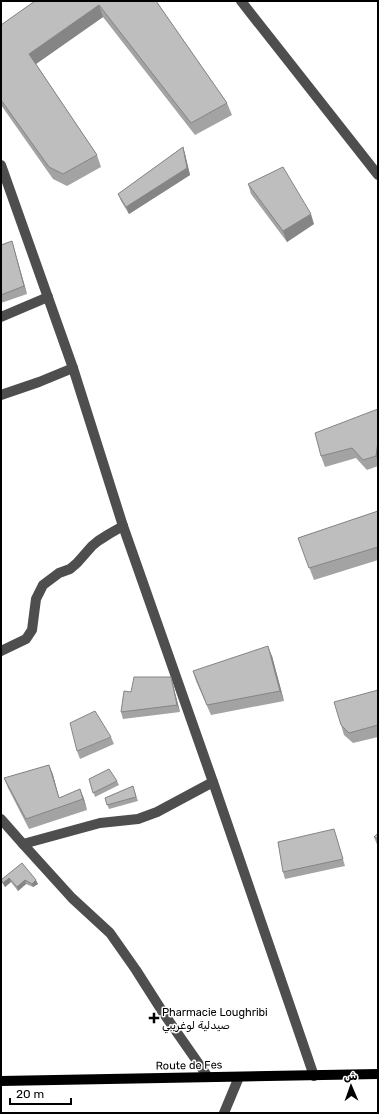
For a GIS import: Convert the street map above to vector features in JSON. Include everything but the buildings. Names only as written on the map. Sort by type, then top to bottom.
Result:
[{"type":"main road","name":"Route de Fes","points":[[1,1081],[378,1074]]},
{"type":"street","points":[[241,1],[378,175]]},
{"type":"street","points":[[1,164],[91,420],[123,526],[214,782],[314,1076]]},
{"type":"street","points":[[1,317],[48,298]]},
{"type":"street","points":[[1,395],[73,368]]},
{"type":"street","points":[[1,651],[26,639],[32,630],[36,599],[43,585],[59,573],[77,563],[98,541],[123,526]]},
{"type":"street","points":[[23,844],[100,823],[138,819],[157,812],[214,782]]},
{"type":"street","points":[[1,818],[72,898],[110,933],[208,1077]]},
{"type":"street","points":[[224,1113],[239,1077]]},
{"type":"place","name":"Pharmacie Loughribi صيدلية لوغريبي","points":[[154,1018]]}]
